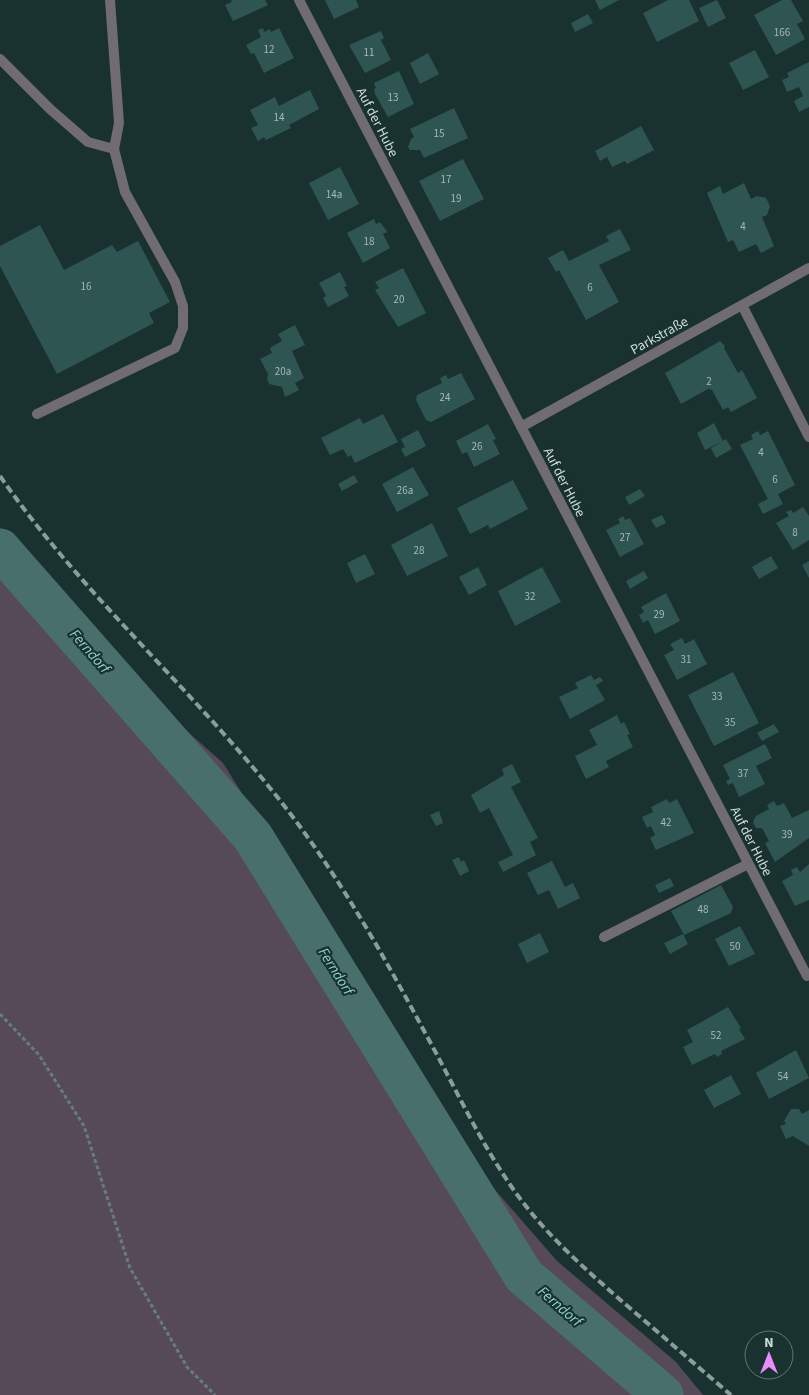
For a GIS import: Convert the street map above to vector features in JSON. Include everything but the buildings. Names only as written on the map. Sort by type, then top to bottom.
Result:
[{"type":"street","points":[[37,414],[175,348],[183,328],[183,306],[175,282],[125,192],[114,149],[119,123],[110,0]]},
{"type":"street","name":"Auf der Hube","points":[[299,0],[808,977]]},
{"type":"street","points":[[0,59],[50,109],[88,142],[114,149]]},
{"type":"street","name":"Parkstraße","points":[[521,426],[809,268]]},
{"type":"street","points":[[742,305],[809,437]]},
{"type":"street","points":[[604,937],[748,864]]},
{"type":"path","points":[[0,1014],[39,1055],[84,1126],[130,1268],[186,1367],[215,1395]]},
{"type":"shaded area","points":[[0,566],[223,763],[475,1167],[557,1261],[676,1362],[703,1395],[0,1395]]},
{"type":"waterway","name":"Ferndorf","points":[[0,549],[253,837],[524,1276],[663,1395]]},
{"type":"railway","points":[[0,476],[34,523],[71,567],[266,782],[301,828],[338,882],[372,938],[486,1147],[518,1196],[548,1232],[597,1279],[731,1395]]}]
